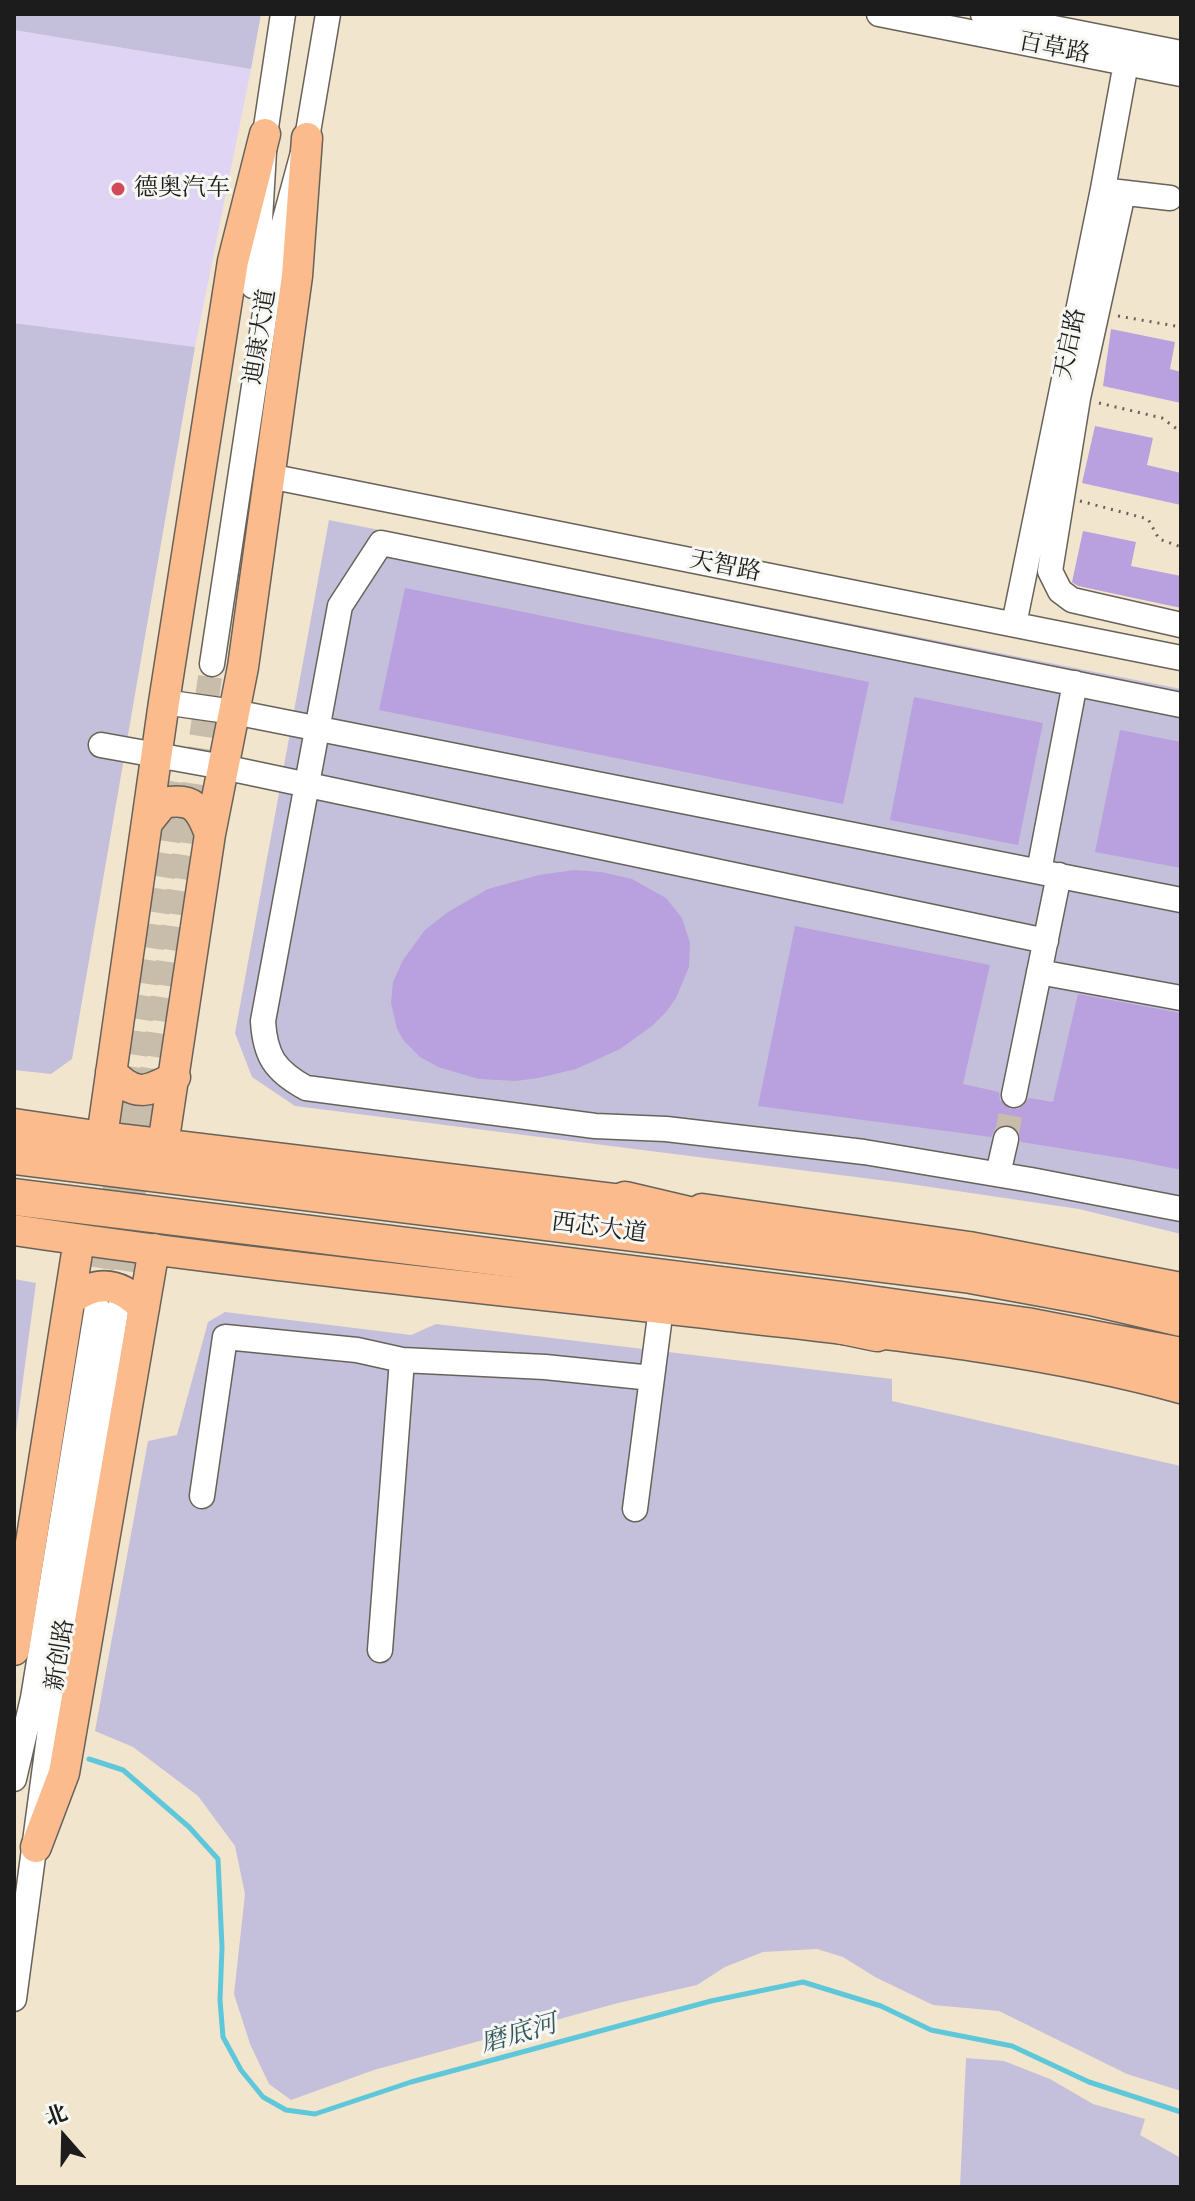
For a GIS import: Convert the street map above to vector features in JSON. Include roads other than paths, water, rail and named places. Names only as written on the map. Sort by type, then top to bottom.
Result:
[{"type":"highway","name":"西芯大道","points":[[14,1156],[971,1275],[1091,1297],[1181,1318]]},
{"type":"highway","name":"西芯大道","points":[[14,1197],[514,1258],[1026,1326],[1181,1356]]},
{"type":"highway","points":[[625,1200],[727,1224],[843,1242],[971,1275]]},
{"type":"highway","points":[[514,1258],[877,1333]]},
{"type":"main road","points":[[102,1137],[164,702],[233,261],[265,134]]},
{"type":"main road","points":[[163,1145],[210,834],[243,667],[297,276],[307,138]]},
{"type":"main road","points":[[147,823],[163,803],[184,801],[196,807],[204,817],[210,834]]},
{"type":"main road","points":[[111,1072],[126,1085],[140,1091],[153,1089],[175,1077]]},
{"type":"main road","name":"西芯大道","points":[[14,1124],[163,1145],[758,1215],[969,1247],[1181,1288]]},
{"type":"main road","points":[[14,1230],[877,1333],[1017,1353],[1181,1388]]},
{"type":"main road","points":[[36,1847],[64,1773],[107,1306],[79,1240]]},
{"type":"main road","points":[[14,1650],[107,1306],[154,1249]]},
{"type":"street","name":"迪康大道","points":[[283,14],[265,134],[258,254],[204,663],[272,267],[307,138],[328,14]]},
{"type":"street","name":"百草路","points":[[879,14],[1181,74]]},
{"type":"street","name":"百草路","points":[[983,14],[1181,53]]},
{"type":"street","name":"天启路","points":[[1014,624],[1113,191],[1126,63]]},
{"type":"street","points":[[1176,206],[1113,191],[1097,312],[1078,398],[1050,571],[1060,591],[1072,600],[1181,625]]},
{"type":"street","name":"天智路","points":[[269,476],[1181,658]]},
{"type":"street","points":[[1181,705],[381,543],[340,606],[263,1021],[264,1042],[270,1059],[289,1079],[306,1088],[595,1126],[666,1129],[833,1148],[998,1174],[1181,1209]]},
{"type":"street","points":[[1014,1095],[1046,941],[1049,873],[1075,683]]},
{"type":"street","points":[[164,702],[234,712],[1181,900]]},
{"type":"street","points":[[101,745],[307,784],[1046,941]]},
{"type":"street","points":[[1039,972],[1181,998]]},
{"type":"street","points":[[998,1174],[1006,1139]]},
{"type":"street","name":"新创路","points":[[14,1779],[33,1698],[107,1306]]},
{"type":"street","points":[[635,1509],[661,1308]]},
{"type":"street","points":[[202,1496],[225,1337],[357,1350],[402,1360],[545,1367],[652,1378]]},
{"type":"street","points":[[380,1650],[402,1360]]},
{"type":"street","points":[[14,1999],[36,1847]]},
{"type":"waterway","name":"磨底河","points":[[89,1759],[123,1770],[189,1827],[218,1859],[223,2037],[241,2070],[263,2097],[286,2110],[315,2114],[411,2082],[711,2001],[803,1982],[881,2006],[931,2030],[1012,2046],[1089,2082],[1181,2112]]},
{"type":"tunnel","points":[[117,1306],[212,664]]},
{"type":"tunnel","points":[[97,1304],[184,740]]},
{"type":"tunnel","points":[[1006,1139],[1014,1095]]},
{"type":"place","name":"德奥汽车","points":[[118,189]]}]
